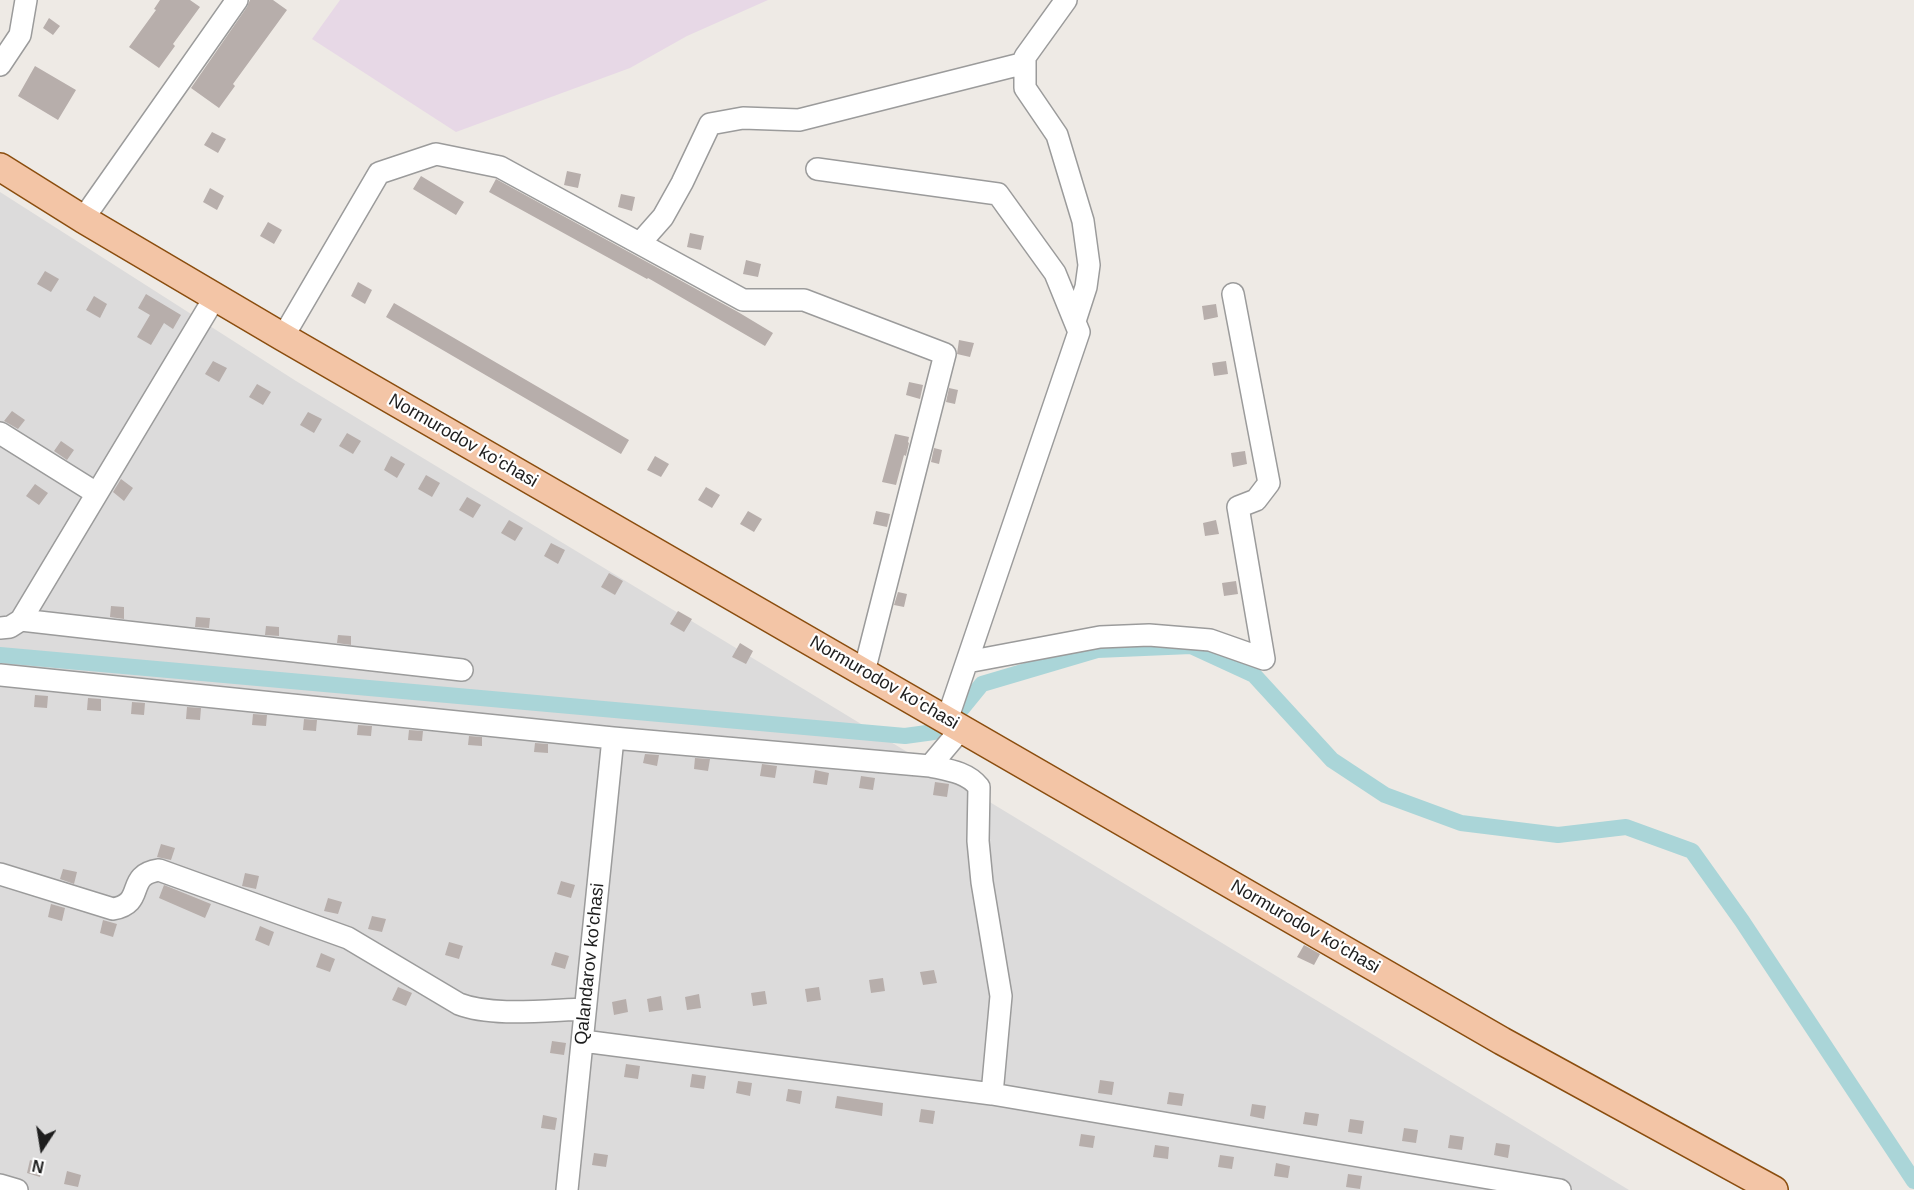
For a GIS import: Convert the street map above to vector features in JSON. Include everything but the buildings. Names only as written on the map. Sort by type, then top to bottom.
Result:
[{"type":"main road","name":"Normurodov ko'chasi","points":[[0,167],[83,219],[283,337],[1503,1041],[1774,1190]]},
{"type":"street","points":[[0,65],[20,35],[26,0]]},
{"type":"street","points":[[83,219],[237,0]]},
{"type":"street","points":[[1066,0],[1025,57],[1025,88],[1057,135],[1083,221],[1089,265],[1086,287],[1075,321]]},
{"type":"street","points":[[639,243],[663,217],[710,124],[743,117],[799,120],[1025,63]]},
{"type":"street","points":[[283,337],[379,173],[436,154],[500,167],[743,300],[804,300],[945,354],[864,672]]},
{"type":"street","points":[[817,169],[998,194],[1055,273],[1079,332],[967,662],[954,724],[930,766]]},
{"type":"street","points":[[967,662],[1100,637],[1149,635],[1210,640],[1264,659],[1238,507],[1256,500],[1269,483],[1233,294]]},
{"type":"street","points":[[0,628],[10,627],[21,620],[215,297]]},
{"type":"street","points":[[0,433],[96,493]]},
{"type":"street","points":[[21,620],[462,670]]},
{"type":"street","points":[[0,675],[613,738],[930,766],[959,772],[979,787],[978,841],[982,882],[1001,996],[992,1094]]},
{"type":"street","name":"Qalandarov ko'chasi","points":[[567,1190],[613,738]]},
{"type":"street","points":[[0,874],[113,909],[123,907],[130,901],[140,877],[148,872],[159,870],[348,938],[459,1004],[472,1009],[490,1011],[585,1009]]},
{"type":"street","points":[[583,1041],[992,1094],[1560,1190]]},
{"type":"street","points":[[0,1185],[17,1190]]},
{"type":"shaded area","points":[[340,0],[768,0],[687,36],[630,68],[456,132],[312,39]]},
{"type":"shaded area","points":[[0,192],[296,381],[1629,1190],[0,1190]]},
{"type":"waterway","points":[[960,711],[982,684],[1097,650],[1191,646],[1254,675],[1332,760],[1385,795],[1461,823],[1558,835],[1626,827],[1692,851],[1742,921],[1914,1181]]},
{"type":"waterway","points":[[0,655],[905,736],[934,732]]}]
